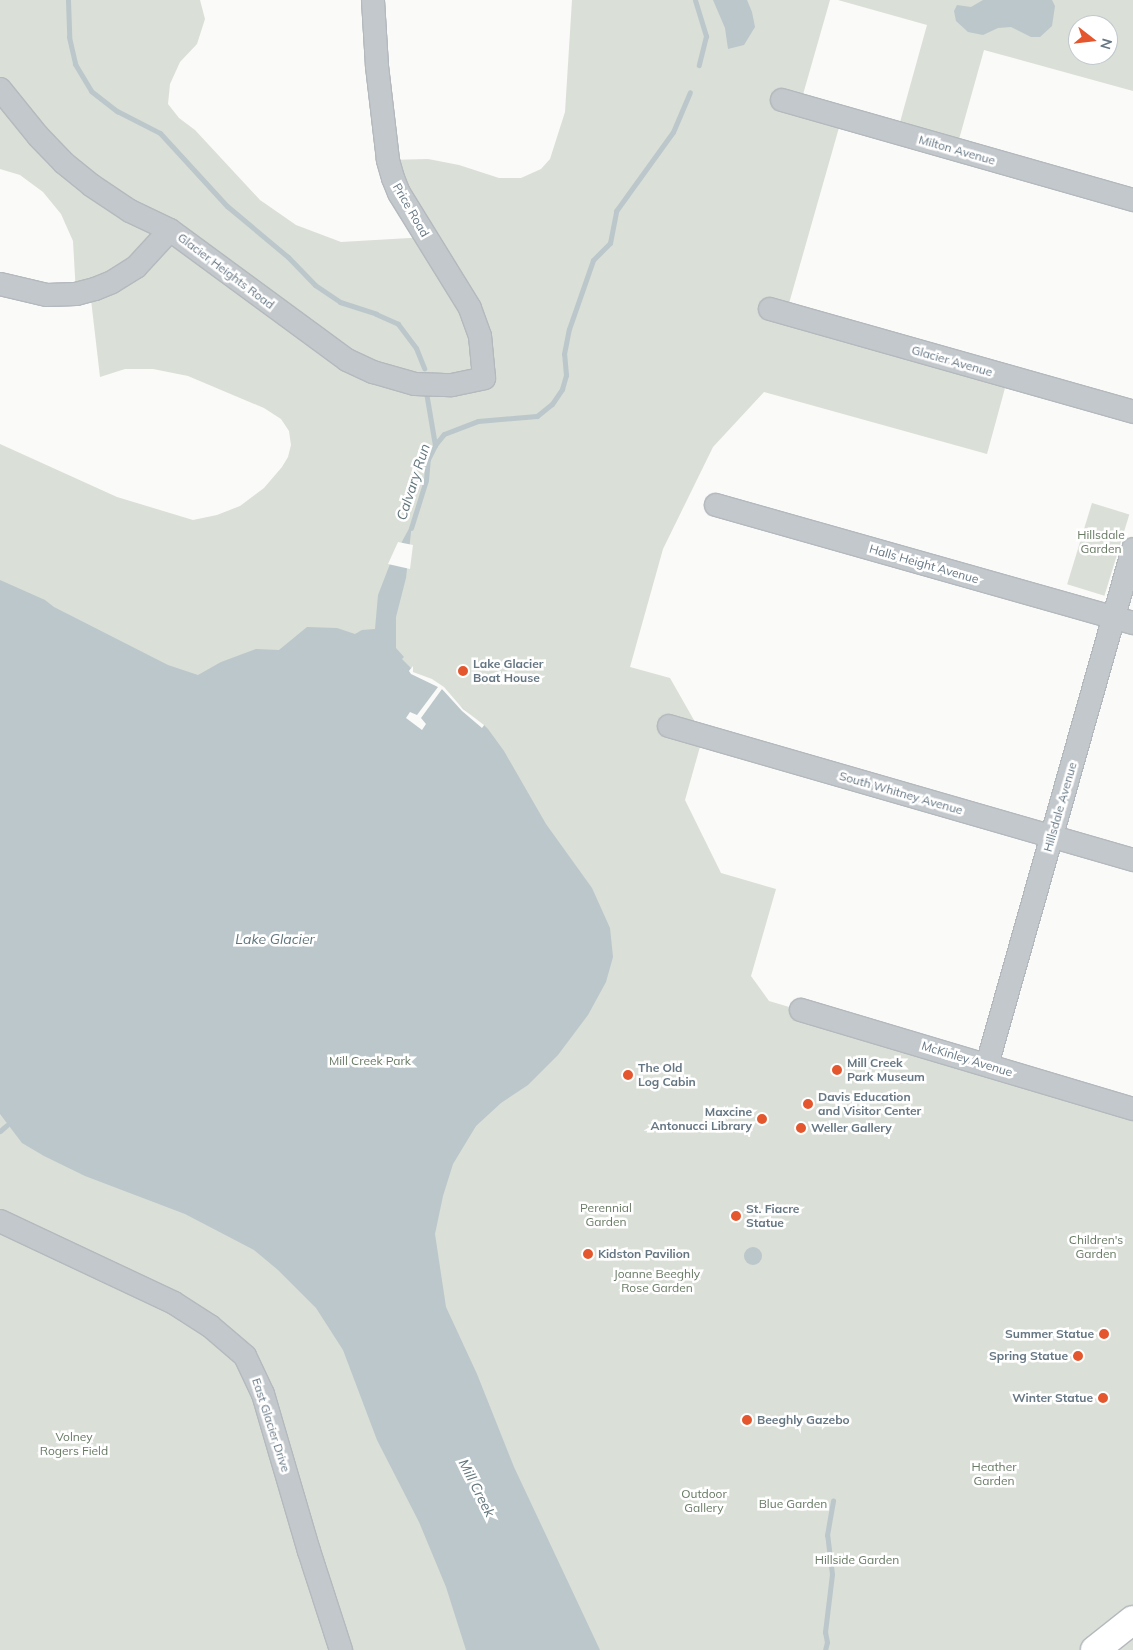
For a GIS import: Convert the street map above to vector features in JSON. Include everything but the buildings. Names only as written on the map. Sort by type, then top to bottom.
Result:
[{"type":"highway","points":[[1095,1650],[1133,1620]]},
{"type":"street","name":"Price Road","points":[[373,0],[378,75],[388,160],[393,178],[399,193],[470,308],[480,336],[484,378]]},
{"type":"street","name":"Glacier Heights Road","points":[[0,89],[38,136],[64,163],[112,200],[170,230],[300,327],[355,364],[415,384],[452,385],[484,378]]},
{"type":"street","name":"Milton Avenue","points":[[782,100],[1133,200]]},
{"type":"street","points":[[0,284],[47,295],[76,294],[95,289],[112,282],[136,267],[170,230]]},
{"type":"street","name":"Glacier Avenue","points":[[770,309],[1133,412]]},
{"type":"street","name":"Halls Height Avenue","points":[[716,505],[1123,621]]},
{"type":"street","name":"Hillsdale Avenue","points":[[987,1065],[1052,837],[1123,621],[1133,549]]},
{"type":"street","name":"South Whitney Avenue","points":[[669,726],[1133,860]]},
{"type":"street","name":"McKinley Avenue","points":[[801,1010],[1133,1109]]},
{"type":"street","name":"East Glacier Drive","points":[[0,1221],[174,1303],[210,1326],[245,1356],[263,1394],[309,1551],[342,1650]]},
{"type":"green space","name":"Mill Creek Park","points":[[0,0],[200,0],[205,19],[197,44],[180,62],[170,84],[168,104],[179,118],[195,130],[260,200],[296,225],[341,242],[427,237],[388,160],[428,159],[459,165],[499,178],[521,178],[541,169],[550,159],[565,112],[572,0],[830,0],[800,105],[842,117],[786,314],[1008,377],[987,454],[764,392],[713,447],[663,549],[630,667],[670,678],[703,736],[685,800],[721,873],[776,889],[751,976],[769,1001],[1133,1109],[1133,1650],[0,1650],[0,444],[117,497],[193,520],[217,515],[240,506],[264,488],[282,467],[288,457],[291,445],[289,431],[281,419],[264,408],[188,376],[153,369],[125,369],[100,377],[90,291],[76,294],[73,241],[61,214],[43,192],[20,175],[0,169]]},
{"type":"green space","points":[[838,0],[1133,0],[1133,91],[984,50],[956,150],[897,133],[927,25]]},
{"type":"green space","name":"Hillsdale Garden","points":[[1092,503],[1129,514],[1104,596],[1067,584]]},
{"type":"water","points":[[713,0],[747,0],[755,27],[744,45],[728,49],[725,28]]},
{"type":"water","points":[[983,0],[1052,0],[1055,6],[1052,26],[1040,37],[1031,37],[1011,27],[998,28],[983,35],[968,32],[956,21],[954,11],[957,5],[971,7]]},
{"type":"water","name":"Lake Glacier","points":[[412,523],[406,578],[396,617],[396,648],[404,657],[402,659],[411,668],[409,671],[442,689],[483,727],[484,725],[488,729],[504,751],[546,824],[592,888],[610,928],[613,957],[606,982],[588,1015],[558,1055],[528,1085],[501,1103],[476,1126],[453,1164],[443,1196],[435,1234],[446,1307],[477,1374],[514,1467],[600,1650],[466,1650],[446,1587],[419,1522],[377,1440],[343,1350],[316,1308],[278,1270],[254,1250],[185,1214],[85,1176],[44,1156],[22,1143],[0,1114],[0,580],[45,600],[54,607],[168,665],[198,675],[221,662],[256,649],[279,650],[307,627],[337,628],[355,634],[362,630],[375,629],[378,595],[390,564]]},
{"type":"water","points":[[753,1247],[759,1250],[762,1256],[759,1262],[753,1265],[747,1262],[744,1256],[747,1250]]},
{"type":"pier","points":[[398,542],[413,545],[410,569],[388,564]]},
{"type":"pier","points":[[413,666],[413,672],[432,679],[444,687],[463,709],[484,725],[482,728],[462,711],[442,689],[421,718],[426,724],[422,730],[406,718],[410,712],[417,715],[438,687],[411,674],[409,671]]},
{"type":"waterway","points":[[68,0],[69,37],[75,64],[91,91],[117,111],[160,133],[227,206],[288,257],[315,285],[340,302],[376,314],[398,324],[416,348],[424,368]]},
{"type":"waterway","name":"Calvary Run","points":[[695,0],[706,36],[699,65]]},
{"type":"waterway","name":"Calvary Run","points":[[411,528],[426,480],[428,459],[435,445],[444,434],[478,421],[537,416],[552,404],[562,389],[566,375],[564,354],[569,329],[593,260],[610,243],[616,211],[673,132],[690,92]]},
{"type":"waterway","points":[[426,392],[435,445]]},
{"type":"waterway","points":[[0,1131],[7,1125]]},
{"type":"waterway","points":[[825,1650],[827,1642],[825,1632],[832,1574],[827,1535],[833,1501]]},
{"type":"place","name":"Lake Glacier Boat House","points":[[463,671]]},
{"type":"place","name":"Mill Creek Park Museum","points":[[837,1070]]},
{"type":"place","name":"The Old Log Cabin","points":[[628,1075]]},
{"type":"place","name":"Davis Education and Visitor Center","points":[[808,1104]]},
{"type":"place","name":"Maxcine Antonucci Library","points":[[762,1119]]},
{"type":"place","name":"Weller Gallery","points":[[801,1128]]},
{"type":"place","name":"St. Fiacre Statue","points":[[736,1216]]},
{"type":"place","name":"Kidston Pavilion","points":[[588,1254]]},
{"type":"place","name":"Summer Statue","points":[[1104,1334]]},
{"type":"place","name":"Spring Statue","points":[[1078,1356]]},
{"type":"place","name":"Winter Statue","points":[[1103,1398]]},
{"type":"place","name":"Beeghly Gazebo","points":[[747,1420]]},
{"type":"park label","name":"Perennial Garden","points":[[606,1215]]},
{"type":"park label","name":"Children's Garden","points":[[1096,1247]]},
{"type":"park label","name":"Joanne Beeghly Rose Garden","points":[[657,1281]]},
{"type":"park label","name":"Volney Rogers Field","points":[[74,1444]]},
{"type":"park label","name":"Heather Garden","points":[[994,1474]]},
{"type":"park label","name":"Outdoor Gallery","points":[[704,1501]]},
{"type":"park label","name":"Blue Garden","points":[[793,1504]]},
{"type":"park label","name":"Hillside Garden","points":[[857,1560]]},
{"type":"water label","name":"Mill Creek","points":[[477,1488]]}]
